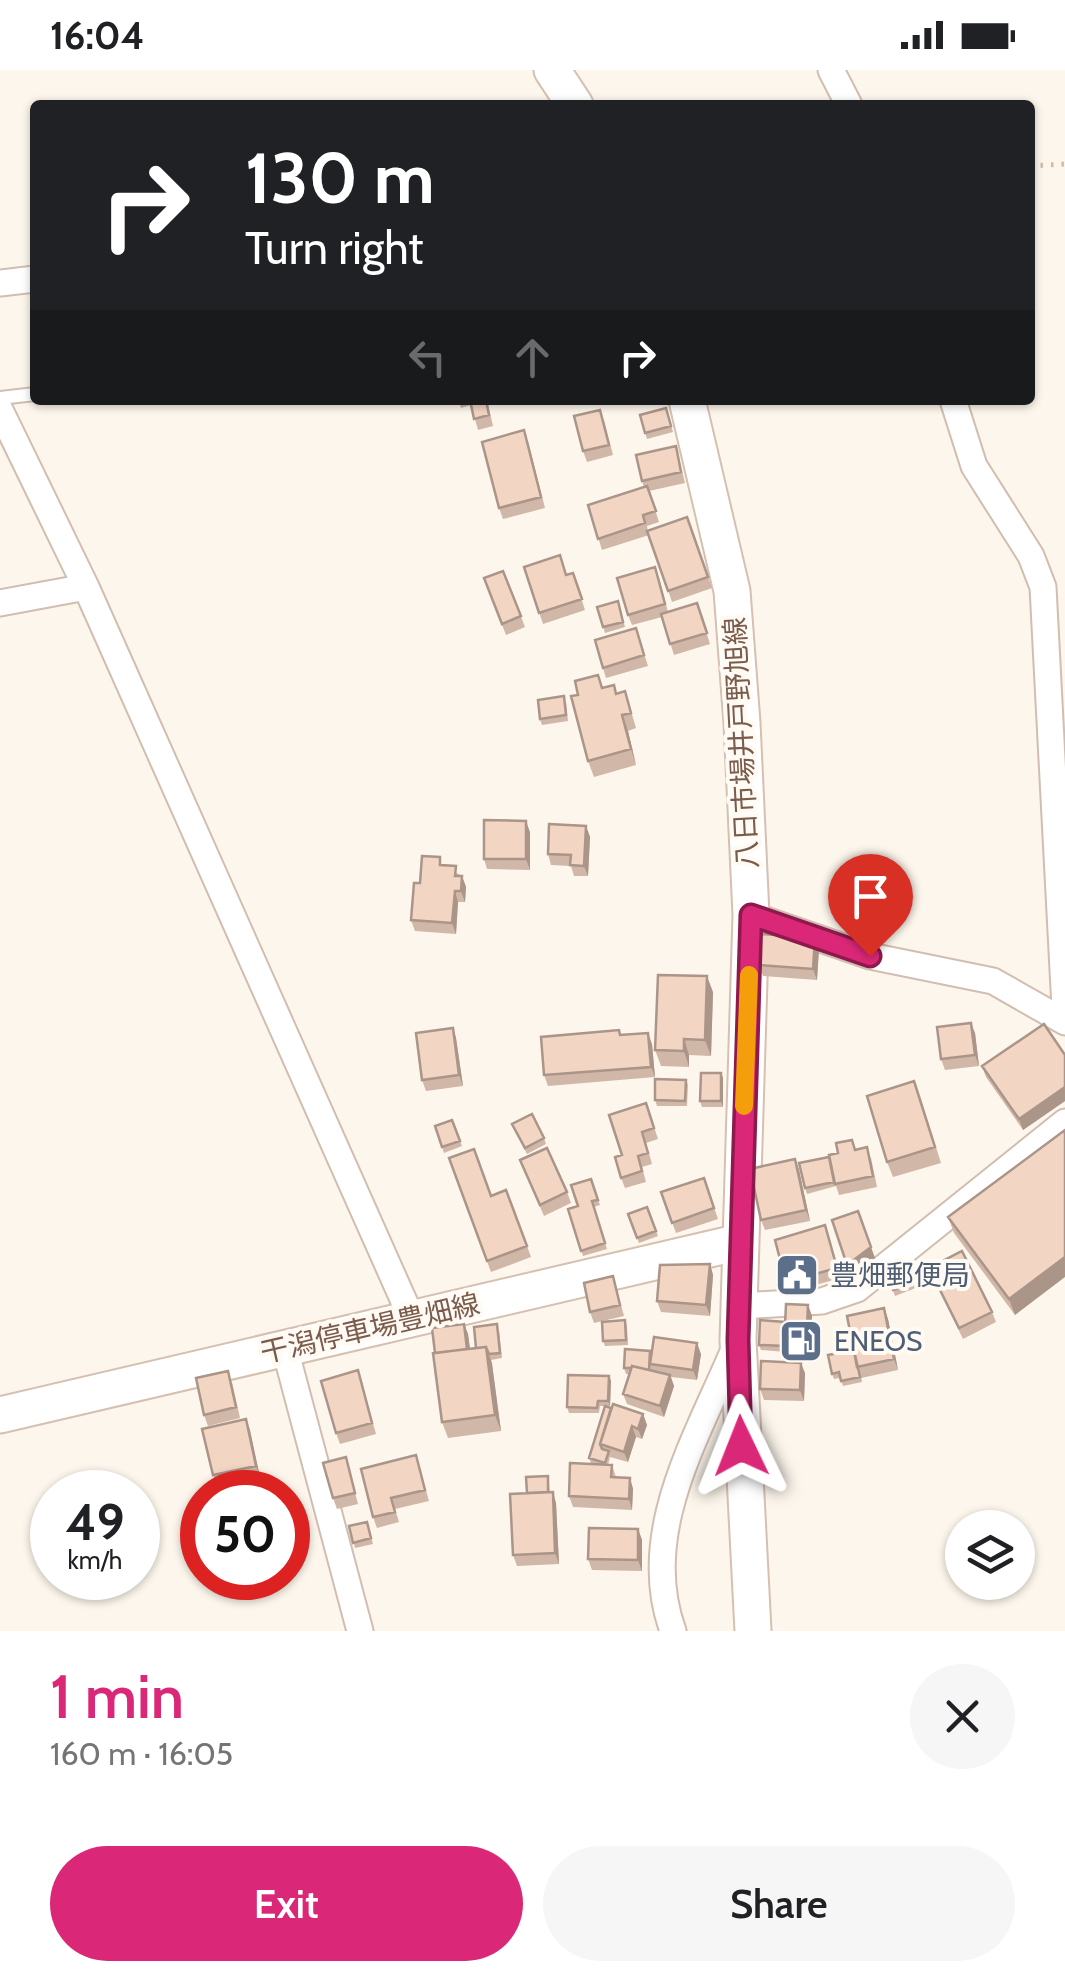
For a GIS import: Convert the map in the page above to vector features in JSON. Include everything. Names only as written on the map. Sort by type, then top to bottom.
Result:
[{"type":"main road","points":[[552,70],[572,100]]},
{"type":"main road","name":"八日市場井戸野旭線","points":[[688,405],[732,591],[751,915],[739,1323],[753,1631]]},
{"type":"main road","name":"干潟停車場豊畑線","points":[[0,1414],[740,1242]]},
{"type":"street","points":[[830,70],[846,100]]},
{"type":"street","points":[[0,282],[30,279]]},
{"type":"street","points":[[956,405],[974,466],[1031,556],[1043,587],[1065,1008]]},
{"type":"street","points":[[0,410],[86,587],[411,1317]]},
{"type":"street","points":[[0,603],[86,587]]},
{"type":"street","points":[[751,915],[870,956],[994,981],[1065,1022]]},
{"type":"street","points":[[672,1631],[664,1606],[659,1559],[669,1506],[739,1323],[857,1288],[1065,1122]]},
{"type":"street","points":[[285,1348],[360,1631]]},
{"type":"lane","points":[[0,398],[30,395]]},
{"type":"path","points":[[1035,166],[1065,164]]},
{"type":"building","points":[[471,405],[487,405],[489,415],[474,419]]},
{"type":"building","points":[[666,408],[671,426],[645,433],[640,415]]},
{"type":"building","points":[[600,410],[609,445],[583,451],[574,416]]},
{"type":"building","points":[[524,430],[541,497],[499,508],[482,442]]},
{"type":"building","points":[[676,446],[681,472],[642,481],[636,455]]},
{"type":"building","points":[[647,486],[656,511],[643,515],[645,523],[598,539],[588,505]]},
{"type":"building","points":[[687,517],[708,577],[668,591],[647,531]]},
{"type":"building","points":[[560,555],[566,575],[573,573],[582,599],[539,613],[524,567]]},
{"type":"building","points":[[655,567],[665,604],[628,615],[617,578]]},
{"type":"building","points":[[503,571],[521,616],[502,624],[484,578]]},
{"type":"building","points":[[618,601],[623,622],[603,627],[597,607]]},
{"type":"building","points":[[697,603],[707,633],[670,644],[661,614]]},
{"type":"building","points":[[636,628],[644,655],[603,668],[595,640]]},
{"type":"building","points":[[598,675],[602,688],[614,685],[616,694],[625,691],[631,713],[622,715],[631,749],[588,761],[571,696],[578,695],[575,681]]},
{"type":"building","points":[[564,696],[566,715],[540,719],[538,700]]},
{"type":"building","points":[[484,820],[526,821],[526,859],[484,859]]},
{"type":"building","points":[[549,824],[586,826],[584,866],[570,865],[571,855],[548,854]]},
{"type":"building","points":[[422,856],[440,857],[440,865],[456,866],[455,876],[462,876],[461,891],[455,891],[452,923],[411,920],[414,883],[420,883]]},
{"type":"building","points":[[761,934],[815,938],[813,969],[759,965]]},
{"type":"building","points":[[658,975],[707,976],[705,1040],[684,1039],[684,1051],[655,1050]]},
{"type":"building","points":[[971,1023],[975,1055],[941,1059],[937,1027]]},
{"type":"building","points":[[1044,1024],[1065,1055],[1065,1087],[1019,1119],[982,1066]]},
{"type":"building","points":[[453,1028],[459,1075],[422,1080],[416,1033]]},
{"type":"building","points":[[619,1030],[620,1035],[648,1033],[651,1067],[544,1075],[541,1037]]},
{"type":"building","points":[[701,1073],[721,1073],[721,1101],[700,1101]]},
{"type":"building","points":[[655,1079],[686,1080],[685,1101],[655,1100]]},
{"type":"building","points":[[914,1081],[935,1147],[887,1162],[867,1096]]},
{"type":"building","points":[[646,1103],[654,1128],[642,1132],[648,1153],[638,1156],[642,1171],[621,1178],[615,1157],[622,1155],[609,1115]]},
{"type":"building","points":[[532,1114],[544,1138],[525,1148],[512,1124]]},
{"type":"building","points":[[452,1120],[460,1141],[442,1147],[435,1126]]},
{"type":"building","points":[[1065,1130],[1065,1257],[1009,1299],[948,1217]]},
{"type":"building","points":[[852,1140],[855,1150],[867,1147],[873,1176],[835,1184],[829,1155],[838,1153],[836,1143]]},
{"type":"building","points":[[547,1148],[567,1192],[540,1205],[520,1160]]},
{"type":"building","points":[[474,1149],[491,1196],[506,1190],[527,1246],[487,1261],[449,1158]]},
{"type":"building","points":[[829,1157],[834,1182],[805,1188],[799,1163]]},
{"type":"building","points":[[795,1159],[806,1210],[761,1220],[750,1169]]},
{"type":"building","points":[[704,1178],[714,1208],[672,1223],[661,1192]]},
{"type":"building","points":[[591,1179],[598,1200],[592,1201],[605,1243],[581,1251],[568,1209],[578,1206],[571,1185]]},
{"type":"building","points":[[647,1207],[656,1231],[637,1238],[628,1214]]},
{"type":"building","points":[[858,1211],[871,1247],[847,1265],[832,1220]]},
{"type":"building","points":[[825,1225],[837,1268],[786,1282],[775,1240]]},
{"type":"building","points":[[962,1251],[992,1312],[959,1328],[929,1268]]},
{"type":"building","points":[[710,1264],[706,1305],[657,1301],[660,1265]]},
{"type":"building","points":[[911,1267],[916,1282],[893,1290],[888,1276]]},
{"type":"building","points":[[613,1276],[620,1305],[590,1312],[584,1283]]},
{"type":"building","points":[[786,1304],[808,1305],[806,1347],[784,1346]]},
{"type":"building","points":[[884,1308],[894,1359],[857,1367],[847,1316]]},
{"type":"building","points":[[625,1320],[626,1340],[603,1341],[602,1322]]},
{"type":"building","points":[[760,1320],[785,1322],[784,1346],[759,1345]]},
{"type":"building","points":[[464,1324],[467,1349],[435,1353],[432,1328]]},
{"type":"building","points":[[497,1324],[500,1353],[489,1354],[486,1347],[476,1348],[474,1327]]},
{"type":"building","points":[[654,1337],[697,1343],[693,1370],[650,1364]]},
{"type":"building","points":[[486,1347],[495,1415],[442,1422],[433,1353]]},
{"type":"building","points":[[625,1349],[650,1351],[649,1370],[624,1368]]},
{"type":"building","points":[[854,1350],[860,1377],[841,1381],[839,1372],[832,1374],[828,1355]]},
{"type":"building","points":[[761,1361],[801,1363],[800,1390],[760,1389]]},
{"type":"building","points":[[632,1366],[670,1375],[660,1406],[623,1394]]},
{"type":"building","points":[[358,1370],[372,1423],[336,1433],[321,1381]]},
{"type":"building","points":[[228,1371],[236,1407],[204,1415],[196,1378]]},
{"type":"building","points":[[568,1375],[609,1376],[608,1401],[598,1401],[597,1408],[567,1407]]},
{"type":"building","points":[[613,1404],[643,1414],[638,1429],[632,1426],[624,1452],[600,1444]]},
{"type":"building","points":[[605,1406],[611,1408],[600,1444],[609,1451],[605,1463],[589,1458]]},
{"type":"building","points":[[246,1419],[256,1466],[212,1470],[202,1429]]},
{"type":"building","points":[[416,1455],[425,1490],[391,1498],[395,1512],[373,1517],[361,1469]]},
{"type":"building","points":[[346,1457],[355,1493],[333,1498],[323,1463]]},
{"type":"building","points":[[570,1463],[612,1465],[611,1477],[630,1478],[629,1499],[569,1496]]},
{"type":"building","points":[[548,1476],[548,1492],[527,1493],[526,1477]]},
{"type":"building","points":[[553,1492],[555,1553],[513,1555],[510,1494]]},
{"type":"building","points":[[367,1522],[371,1538],[353,1543],[349,1526]]},
{"type":"building","points":[[589,1528],[638,1529],[638,1560],[588,1559]]},
{"type":"slow traffic","points":[[744,1106],[749,975]]},
{"type":"place","name":"豊畑郵便局","points":[[797,1275]]},
{"type":"place","name":"ENEOS","points":[[801,1341]]},
{"type":"route","points":[[741,1446],[738,1340],[751,915],[870,956]]}]
